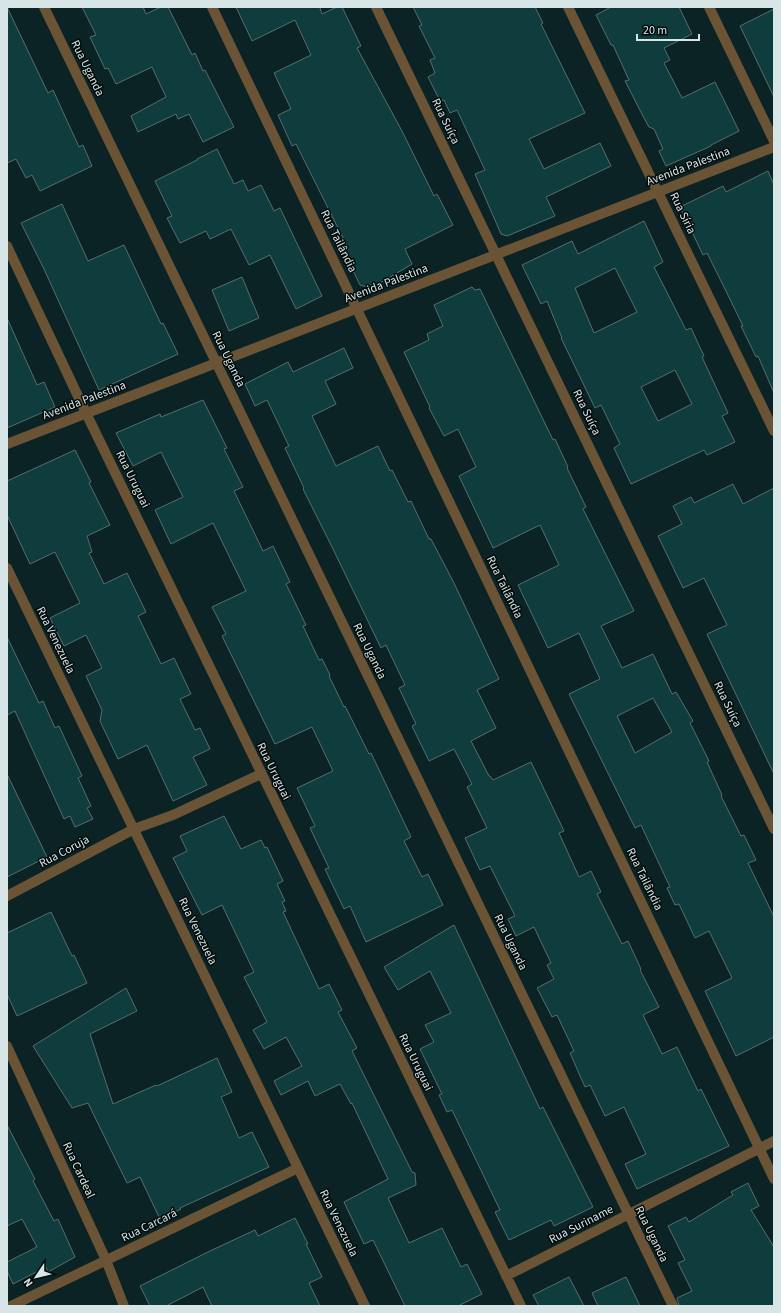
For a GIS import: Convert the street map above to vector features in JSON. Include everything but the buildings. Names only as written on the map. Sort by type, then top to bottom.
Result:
[{"type":"street","name":"Rua Uganda","points":[[44,7],[673,1306]]},
{"type":"street","name":"Rua Tailândia","points":[[212,7],[774,1179]]},
{"type":"street","name":"Rua Suíça","points":[[376,7],[774,829]]},
{"type":"street","name":"Rua Síria","points":[[568,7],[774,431]]},
{"type":"street","points":[[709,7],[774,141]]},
{"type":"street","name":"Avenida Palestina","points":[[7,444],[774,147]]},
{"type":"street","name":"Rua Uruguai","points":[[7,246],[86,413],[261,774],[521,1306]]},
{"type":"street","name":"Rua Venezuela","points":[[7,568],[365,1306]]},
{"type":"street","name":"Rua Coruja","points":[[7,896],[134,830],[173,815],[261,774]]},
{"type":"street","name":"Rua Cardeal","points":[[7,1046],[106,1260],[124,1306]]},
{"type":"street","name":"Rua Suriname","points":[[506,1276],[774,1140]]},
{"type":"street","name":"Rua Carcará","points":[[12,1306],[298,1168]]}]
